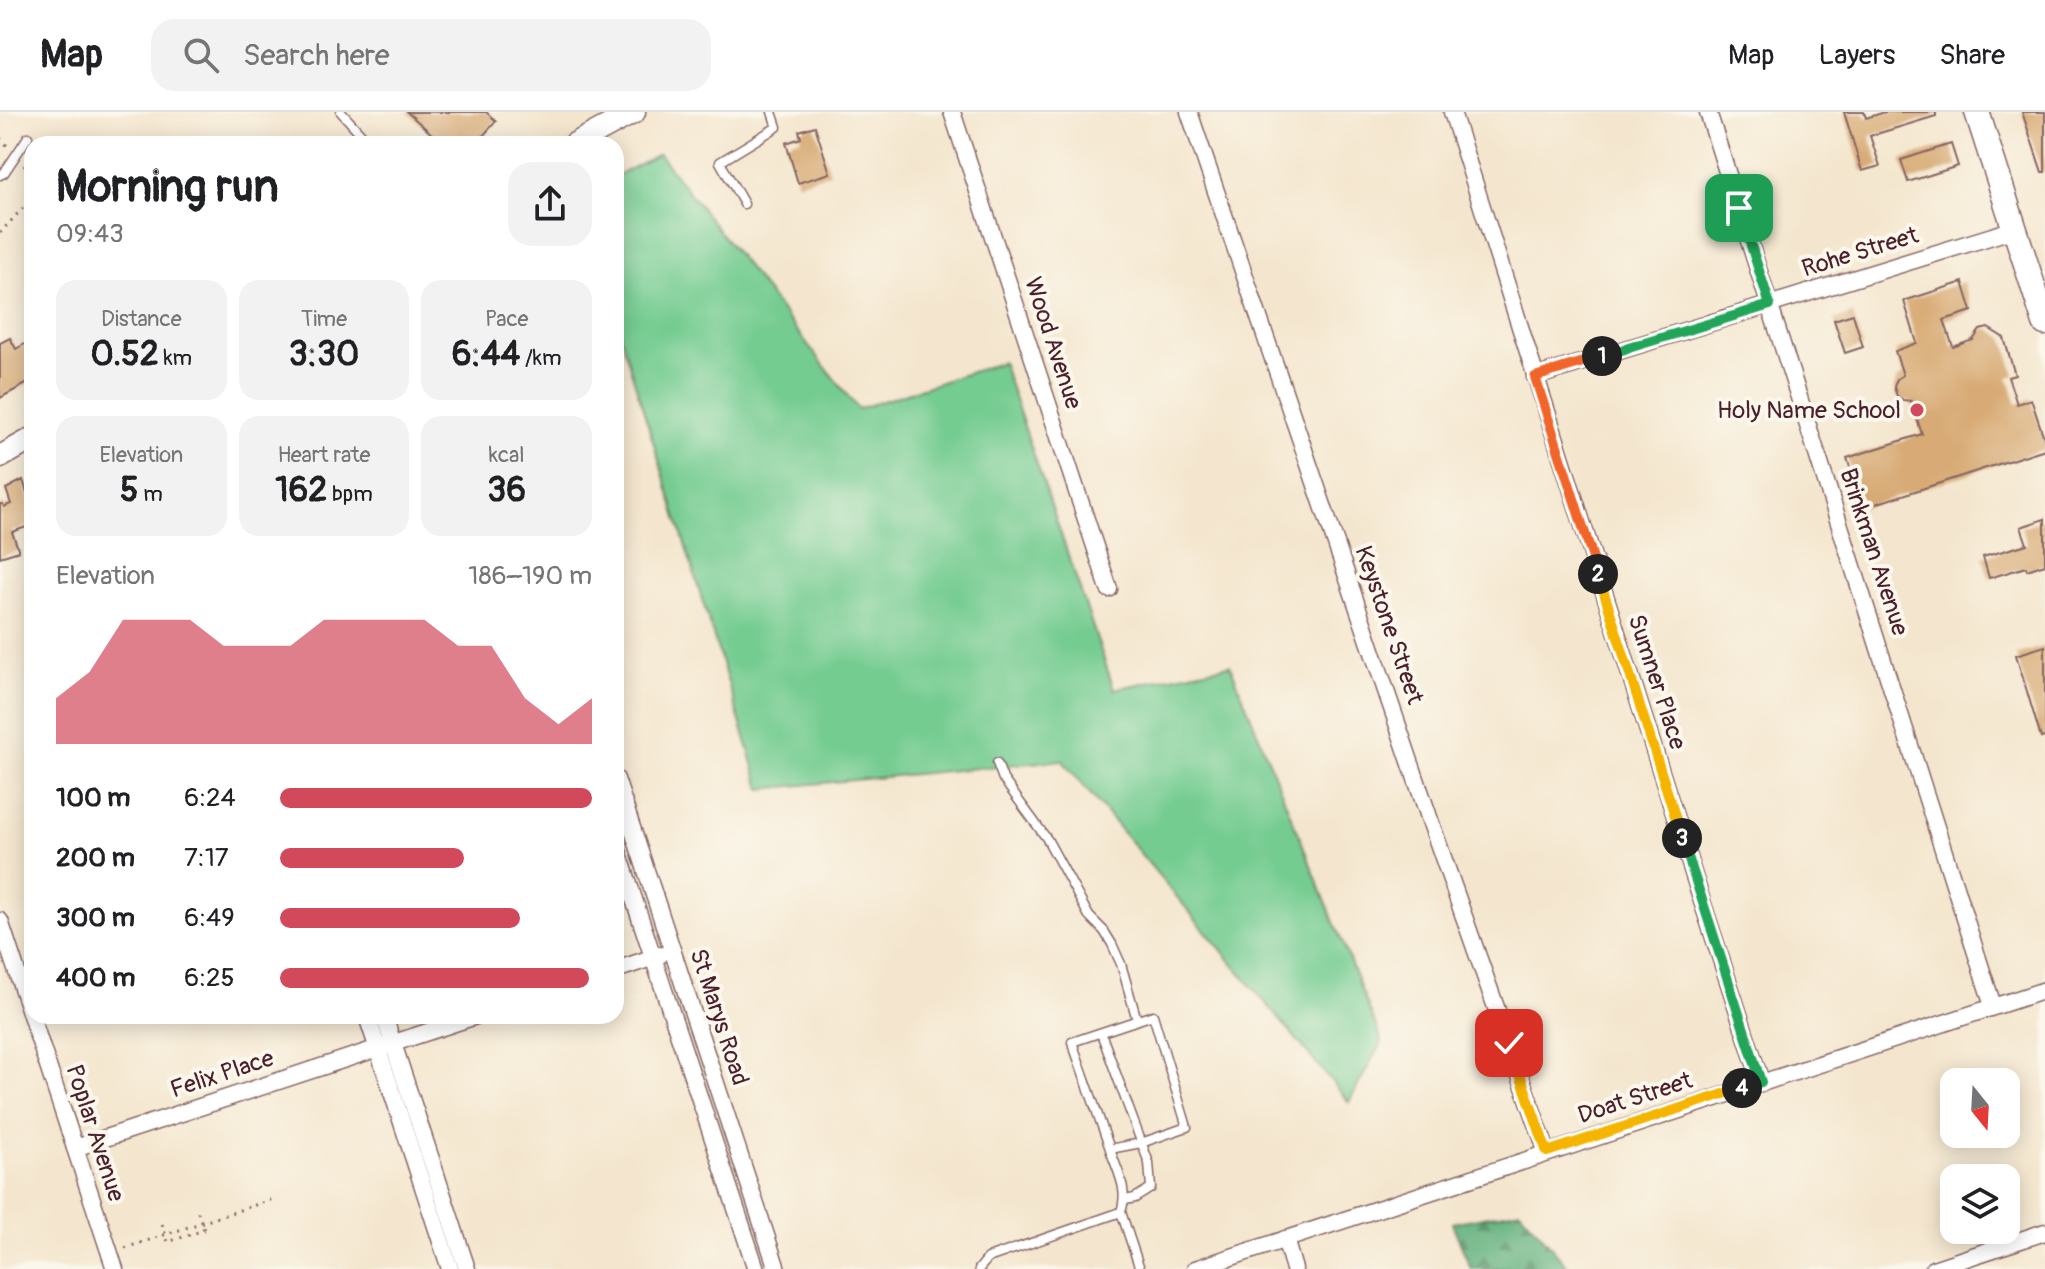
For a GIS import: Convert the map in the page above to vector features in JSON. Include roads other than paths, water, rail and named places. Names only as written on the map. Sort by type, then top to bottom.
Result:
[{"type":"main road","points":[[590,136],[634,112]]},
{"type":"main road","points":[[1977,112],[2045,323]]},
{"type":"main road","points":[[0,457],[24,444]]},
{"type":"street","name":"Wood Avenue","points":[[952,112],[1109,589]]},
{"type":"street","name":"Keystone Street","points":[[1189,112],[1432,826],[1547,1152]]},
{"type":"street","name":"Sumner Place","points":[[1452,112],[1761,1082]]},
{"type":"street","name":"Brinkman Avenue","points":[[1708,112],[1993,1006]]},
{"type":"street","name":"Rohe Street","points":[[1535,377],[2015,229]]},
{"type":"street","name":"St Marys Road","points":[[624,803],[777,1269]]},
{"type":"street","name":"St Marys Road","points":[[624,869],[756,1269]]},
{"type":"street","name":"Poplar Avenue","points":[[0,921],[24,994]]},
{"type":"street","points":[[624,967],[673,951]]},
{"type":"street","name":"Doat Street","points":[[1195,1269],[2045,990]]},
{"type":"street","name":"Poplar Avenue","points":[[34,1024],[115,1269]]},
{"type":"street","points":[[372,1024],[385,1046],[445,1230],[450,1269]]},
{"type":"street","points":[[384,1024],[385,1046]]},
{"type":"street","name":"Felix Place","points":[[75,1148],[452,1024]]},
{"type":"street","points":[[713,1140],[733,1133]]},
{"type":"street","points":[[445,1230],[467,1269]]},
{"type":"street","points":[[1933,1269],[2045,1232]]},
{"type":"street","points":[[1285,1239],[1294,1269]]},
{"type":"lane","points":[[341,112],[363,136]]},
{"type":"lane","points":[[744,204],[720,162],[777,127],[772,112]]},
{"type":"lane","points":[[0,175],[24,143]]},
{"type":"lane","points":[[997,763],[1003,779],[1047,839],[1089,916],[1112,944],[1137,1020]]},
{"type":"lane","points":[[1110,1149],[1141,1143],[1187,1127],[1153,1015],[1072,1042],[1124,1191],[1121,1212],[1140,1269]]},
{"type":"lane","points":[[1101,1033],[1149,1163],[1151,1188],[1125,1200]]},
{"type":"lane","points":[[979,1269],[988,1258],[1121,1212]]},
{"type":"place","name":"Holy Name School","points":[[1917,410]]}]
